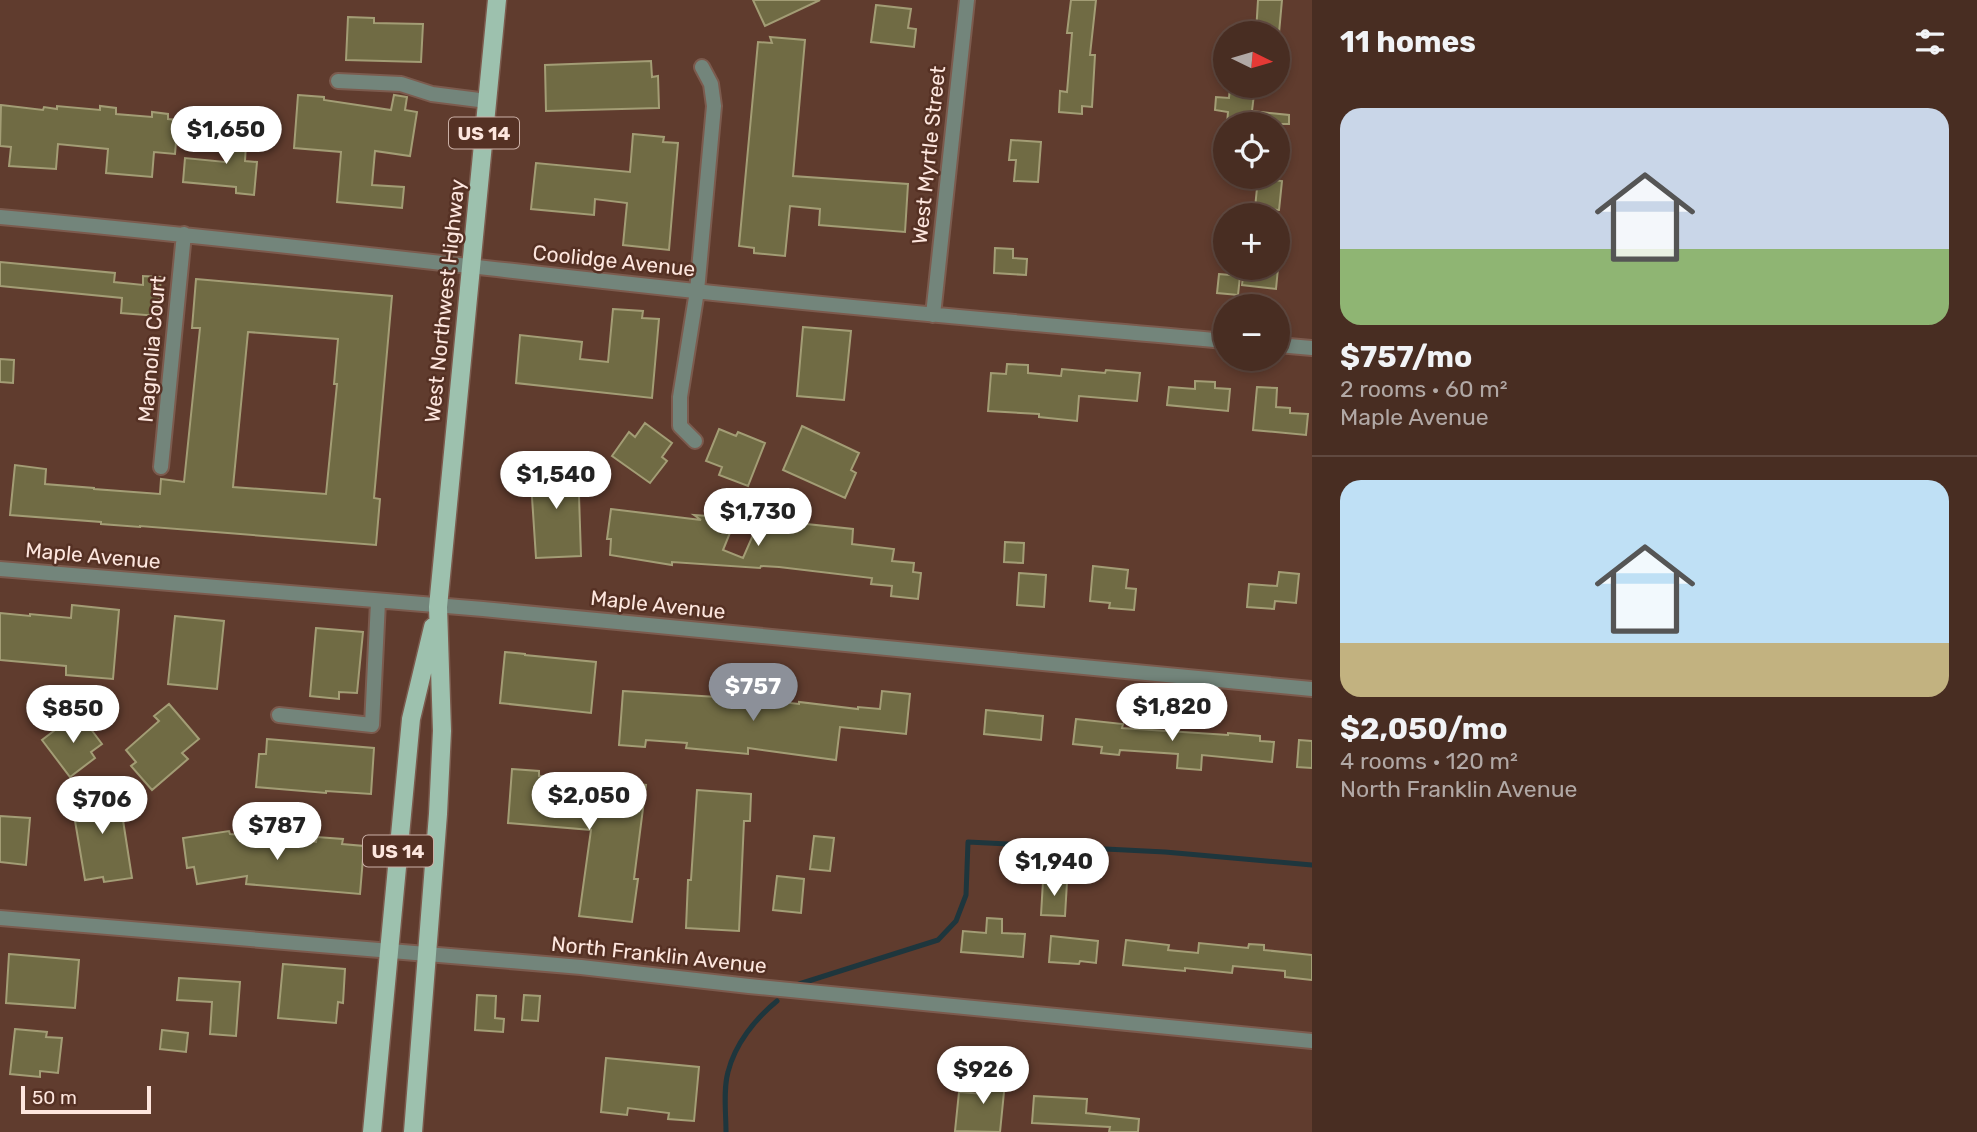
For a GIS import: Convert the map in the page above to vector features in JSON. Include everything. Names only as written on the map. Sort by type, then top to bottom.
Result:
[{"type":"main road","name":"West Northwest Highway","points":[[413,1132],[442,731],[438,607],[497,0]]},
{"type":"main road","name":"West Northwest Highway","points":[[372,1132],[411,719],[438,607]]},
{"type":"street","name":"West Myrtle Street","points":[[933,315],[967,0]]},
{"type":"street","points":[[695,441],[680,426],[680,397],[697,291],[714,106],[711,84],[702,67]]},
{"type":"street","points":[[338,81],[401,84],[432,94],[487,101]]},
{"type":"street","name":"Coolidge Avenue","points":[[0,217],[184,234],[933,315],[1213,340]]},
{"type":"street","name":"Magnolia Court","points":[[161,467],[184,234]]},
{"type":"street","points":[[1290,346],[1312,348]]},
{"type":"street","name":"Maple Avenue","points":[[0,569],[493,610],[1312,690]]},
{"type":"street","points":[[279,715],[372,725],[378,601]]},
{"type":"street","name":"North Franklin Avenue","points":[[0,918],[581,967],[1312,1041]]},
{"type":"building","points":[[753,0],[820,0],[765,26]]},
{"type":"building","points":[[1071,0],[1096,0],[1090,55],[1095,55],[1092,107],[1082,106],[1082,114],[1059,112],[1060,91],[1067,92],[1072,33],[1067,33]]},
{"type":"building","points":[[1258,0],[1282,0],[1280,21],[1257,21]]},
{"type":"building","points":[[876,5],[911,9],[908,28],[916,29],[914,47],[871,42]]},
{"type":"building","points":[[348,17],[374,18],[374,23],[423,24],[421,62],[346,60]]},
{"type":"building","points":[[770,37],[805,40],[793,176],[908,184],[905,232],[819,225],[820,209],[790,206],[785,256],[754,253],[754,248],[739,246],[758,42],[772,43]]},
{"type":"building","points":[[651,61],[652,77],[658,76],[659,108],[546,111],[545,65]]},
{"type":"building","points":[[298,95],[324,97],[324,100],[391,110],[394,95],[407,97],[405,110],[417,112],[410,156],[375,151],[372,185],[404,187],[402,208],[337,202],[341,152],[294,148]]},
{"type":"building","points":[[1216,98],[1254,98],[1252,111],[1261,112],[1228,112],[1215,110]]},
{"type":"building","points":[[1,105],[43,110],[44,107],[57,109],[57,106],[100,110],[100,106],[116,108],[116,114],[152,117],[152,112],[168,114],[168,119],[178,120],[175,154],[154,152],[152,177],[106,173],[108,149],[58,144],[56,169],[9,166],[11,147],[0,146]]},
{"type":"building","points":[[228,127],[247,128],[245,161],[257,162],[254,195],[236,193],[236,187],[183,182],[185,158],[225,162]]},
{"type":"building","points":[[633,134],[664,137],[663,142],[678,143],[669,250],[623,245],[627,203],[595,199],[594,215],[531,209],[536,163],[630,172]]},
{"type":"building","points":[[1011,140],[1041,142],[1038,182],[1014,181],[1016,160],[1009,160]]},
{"type":"building","points":[[1257,189],[1281,189],[1280,203],[1256,203]]},
{"type":"building","points":[[995,248],[1013,249],[1013,258],[1027,259],[1026,275],[994,273]]},
{"type":"building","points":[[0,262],[115,273],[114,282],[143,285],[143,276],[161,277],[158,316],[121,313],[122,298],[0,286]]},
{"type":"building","points":[[196,279],[392,296],[374,498],[380,499],[376,545],[10,515],[15,465],[46,469],[45,484],[94,489],[160,494],[161,479],[184,482],[200,328],[192,328]],"holes":[[[248,332],[338,339],[334,384],[337,384],[326,494],[233,487]]]},
{"type":"building","points":[[1218,280],[1240,280],[1238,294],[1217,293]]},
{"type":"building","points":[[1243,280],[1277,280],[1276,289],[1242,285]]},
{"type":"building","points":[[613,309],[643,311],[642,318],[659,319],[652,398],[516,383],[520,335],[582,342],[580,359],[608,362]]},
{"type":"building","points":[[803,327],[851,331],[844,400],[797,396]]},
{"type":"building","points":[[0,359],[14,360],[13,383],[0,382]]},
{"type":"building","points":[[1007,364],[1028,365],[1028,373],[1061,376],[1062,369],[1140,373],[1137,401],[1079,396],[1077,421],[1039,417],[1039,414],[988,411],[991,373],[1006,374]]},
{"type":"building","points":[[1195,381],[1215,382],[1215,388],[1230,389],[1228,411],[1167,405],[1169,387],[1195,389]]},
{"type":"building","points":[[1257,387],[1277,388],[1276,407],[1290,408],[1290,413],[1308,414],[1306,435],[1253,430]]},
{"type":"building","points":[[645,423],[672,443],[662,457],[667,461],[650,483],[612,456],[629,432],[635,437]]},
{"type":"building","points":[[802,426],[859,453],[851,470],[856,473],[845,498],[783,470]]},
{"type":"building","points":[[719,429],[736,436],[738,432],[765,443],[748,486],[719,475],[722,467],[706,461]]},
{"type":"building","points":[[578,466],[581,556],[536,558],[530,467]]},
{"type":"building","points":[[611,509],[701,520],[694,515],[736,518],[723,550],[743,558],[760,519],[853,529],[852,544],[894,549],[892,561],[914,563],[913,572],[921,573],[918,599],[891,596],[892,586],[871,584],[872,578],[779,567],[672,562],[672,565],[610,555],[611,539],[607,539]]},
{"type":"building","points":[[1005,542],[1024,543],[1023,563],[1004,562]]},
{"type":"building","points":[[1093,566],[1128,570],[1126,588],[1136,589],[1134,610],[1109,608],[1110,603],[1090,601]]},
{"type":"building","points":[[1279,572],[1299,574],[1296,603],[1275,601],[1274,609],[1247,607],[1249,584],[1277,586]]},
{"type":"building","points":[[1019,573],[1046,575],[1044,607],[1017,605]]},
{"type":"building","points":[[72,605],[119,610],[113,679],[66,675],[66,666],[0,660],[0,613],[71,618]]},
{"type":"building","points":[[175,616],[224,621],[217,689],[168,684]]},
{"type":"building","points":[[316,628],[363,632],[357,693],[339,692],[339,699],[310,696]]},
{"type":"building","points":[[505,652],[596,662],[591,713],[500,703]]},
{"type":"building","points":[[623,691],[754,702],[754,699],[799,702],[858,709],[880,709],[882,691],[910,694],[906,734],[840,727],[836,760],[748,748],[748,754],[686,748],[687,743],[646,740],[645,747],[619,745]]},
{"type":"building","points":[[169,704],[199,739],[182,753],[188,759],[152,790],[131,766],[136,762],[126,750],[159,721],[154,716]]},
{"type":"building","points":[[986,710],[1043,716],[1041,740],[984,734]]},
{"type":"building","points":[[81,716],[102,744],[91,752],[95,758],[70,777],[42,740],[63,724],[66,727]]},
{"type":"building","points":[[1076,719],[1123,724],[1122,728],[1260,736],[1260,741],[1274,742],[1272,762],[1202,755],[1201,770],[1177,768],[1178,754],[1120,750],[1119,755],[1101,753],[1102,747],[1073,744]]},
{"type":"building","points":[[267,739],[374,748],[371,794],[256,787],[259,754],[266,754]]},
{"type":"building","points":[[1299,740],[1312,741],[1312,768],[1297,767]]},
{"type":"building","points":[[512,769],[539,771],[539,776],[646,785],[634,879],[638,879],[632,922],[579,916],[591,830],[508,823]]},
{"type":"building","points":[[118,788],[132,878],[104,882],[103,877],[85,880],[72,803],[88,801],[82,794]]},
{"type":"building","points":[[697,790],[751,794],[750,821],[744,821],[739,931],[686,928]]},
{"type":"building","points":[[0,816],[30,818],[26,865],[0,862]]},
{"type":"building","points":[[229,831],[230,834],[316,842],[317,837],[343,839],[342,844],[364,846],[360,894],[246,884],[247,876],[197,884],[194,867],[187,868],[183,838]]},
{"type":"building","points":[[814,836],[834,838],[830,871],[810,869]]},
{"type":"building","points":[[777,876],[804,879],[801,913],[773,910]]},
{"type":"building","points":[[1043,881],[1067,882],[1065,916],[1041,915]]},
{"type":"building","points":[[987,918],[1002,919],[1002,933],[1025,934],[1023,957],[961,952],[963,931],[986,933]]},
{"type":"building","points":[[1051,936],[1098,941],[1096,963],[1049,962]]},
{"type":"building","points":[[1126,940],[1169,945],[1168,950],[1198,953],[1199,943],[1248,948],[1249,944],[1264,945],[1264,950],[1312,955],[1312,980],[1285,977],[1285,971],[1233,966],[1232,973],[1123,965]]},
{"type":"building","points":[[9,954],[79,960],[75,1008],[6,1003]]},
{"type":"building","points":[[283,964],[345,969],[343,1003],[338,1002],[336,1023],[278,1018]]},
{"type":"building","points":[[179,978],[240,982],[236,1036],[210,1034],[212,1002],[177,1000]]},
{"type":"building","points":[[477,995],[496,996],[495,1018],[504,1019],[503,1032],[475,1030]]},
{"type":"building","points":[[524,995],[540,996],[538,1021],[522,1020]]},
{"type":"building","points":[[15,1029],[47,1032],[46,1037],[62,1038],[58,1073],[40,1071],[40,1077],[10,1074]]},
{"type":"building","points":[[162,1030],[188,1033],[186,1052],[160,1049]]},
{"type":"building","points":[[606,1058],[699,1067],[694,1121],[668,1119],[669,1113],[628,1108],[627,1115],[601,1112]]},
{"type":"building","points":[[986,1070],[1006,1072],[1000,1132],[955,1131],[959,1092],[984,1094]]},
{"type":"building","points":[[1034,1096],[1087,1099],[1086,1113],[1139,1119],[1138,1132],[1109,1132],[1110,1127],[1032,1123]]},
{"type":"waterway","points":[[799,984],[938,940],[956,921],[966,895],[968,842],[1165,852],[1312,865]]},
{"type":"waterway","points":[[726,1132],[726,1086],[731,1062],[747,1033],[777,1001]]}]
